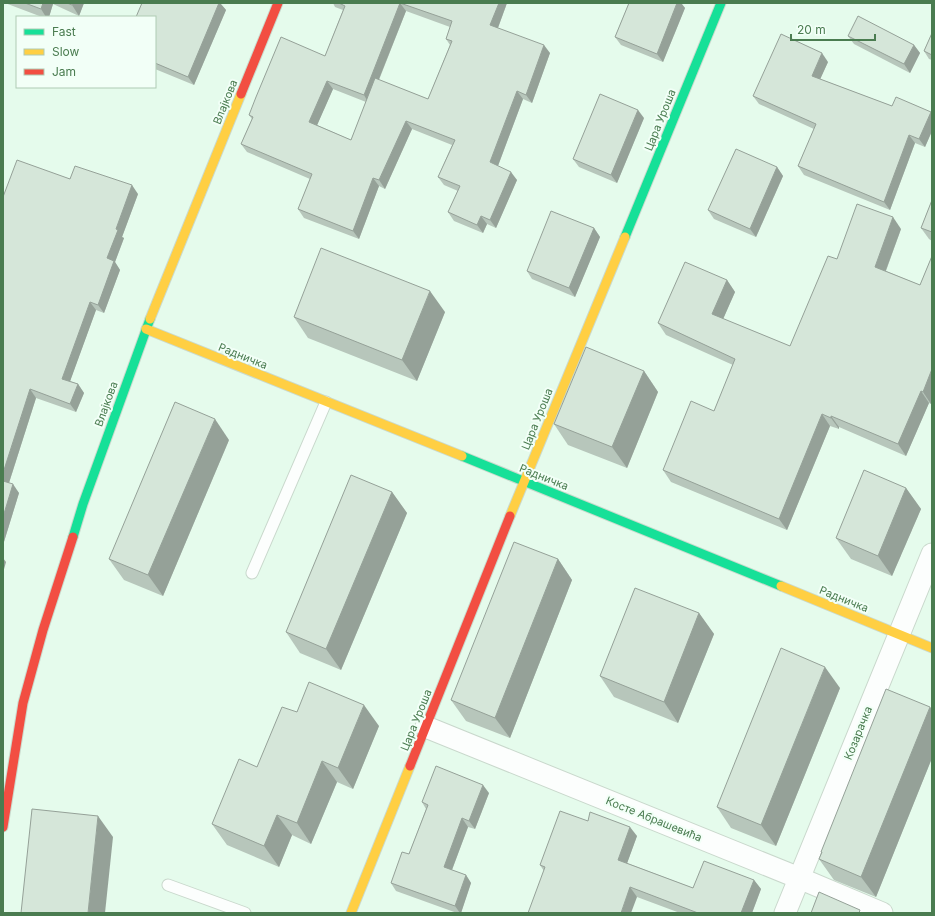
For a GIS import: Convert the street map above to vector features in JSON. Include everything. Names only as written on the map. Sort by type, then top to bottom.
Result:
[{"type":"main road","name":"Влајкова","points":[[3,827],[23,703],[43,630],[83,504],[146,329],[278,3]]},
{"type":"main road","name":"Цара Уроша","points":[[351,913],[524,482],[721,3]]},
{"type":"main road","name":"Радничка","points":[[146,329],[932,648]]},
{"type":"street","name":"Козарачка","points":[[785,913],[932,554]]},
{"type":"street","name":"Косте Абрашевића","points":[[426,727],[882,913]]},
{"type":"lane","points":[[252,573],[326,402]]},
{"type":"lane","points":[[168,885],[245,913]]},
{"type":"shaded area","points":[[3,3],[932,3],[932,913],[3,913]]},
{"type":"building","points":[[25,3],[43,3],[41,9]]},
{"type":"building","points":[[142,3],[219,3],[188,77],[156,63],[156,16],[136,16]]},
{"type":"building","points":[[339,3],[400,3],[499,3],[490,25],[544,45],[526,95],[517,91],[490,162],[511,172],[490,220],[481,216],[477,225],[448,212],[460,186],[438,177],[455,140],[406,121],[379,180],[373,178],[353,231],[298,209],[312,174],[241,144],[253,117],[249,115],[281,37],[325,56],[345,6]],"holes":[[[400,3],[452,21],[446,39],[452,41],[428,99],[375,78],[351,140],[309,122],[327,81],[364,95]]]},
{"type":"building","points":[[629,3],[677,3],[657,54],[615,37]]},
{"type":"building","points":[[858,16],[914,45],[904,64],[848,36]]},
{"type":"building","points":[[932,33],[932,55],[924,51]]},
{"type":"building","points":[[781,34],[822,53],[812,76],[892,106],[896,97],[931,112],[919,139],[909,135],[884,202],[798,166],[816,124],[753,96]]},
{"type":"building","points":[[600,94],[638,110],[611,175],[573,159]]},
{"type":"building","points":[[736,149],[777,167],[750,229],[708,210]]},
{"type":"building","points":[[17,160],[70,179],[75,166],[132,185],[116,229],[118,230],[107,258],[114,261],[98,305],[90,302],[62,379],[78,384],[70,404],[30,389],[3,473],[3,197]]},
{"type":"building","points":[[932,200],[932,232],[921,228]]},
{"type":"building","points":[[857,204],[893,217],[875,267],[920,285],[932,256],[932,369],[923,392],[921,391],[898,444],[831,416],[831,418],[822,414],[779,519],[663,470],[691,401],[714,411],[735,359],[658,323],[685,262],[727,280],[712,314],[790,346],[828,256],[837,259]]},
{"type":"building","points":[[551,211],[594,228],[569,288],[527,271]]},
{"type":"building","points":[[321,248],[430,291],[402,360],[294,317]]},
{"type":"building","points":[[586,347],[644,371],[612,447],[554,424]]},
{"type":"building","points":[[175,402],[215,419],[148,575],[109,559]]},
{"type":"building","points":[[864,470],[906,488],[878,556],[836,538]]},
{"type":"building","points":[[351,475],[392,492],[326,649],[286,632]]},
{"type":"building","points":[[3,481],[13,484],[3,517]]},
{"type":"building","points":[[514,542],[558,559],[495,718],[451,700]]},
{"type":"building","points":[[635,588],[699,613],[664,702],[600,676]]},
{"type":"building","points":[[781,648],[825,667],[761,825],[717,807]]},
{"type":"building","points":[[309,682],[364,705],[338,768],[322,761],[297,823],[277,815],[264,846],[212,824],[239,759],[257,767],[282,707],[297,712]]},
{"type":"building","points":[[886,689],[930,707],[861,877],[819,859]]},
{"type":"building","points":[[436,766],[483,785],[469,821],[462,818],[444,867],[466,875],[455,906],[391,883],[402,852],[409,854],[428,805],[422,802]]},
{"type":"building","points":[[32,809],[98,816],[88,913],[21,913]]},
{"type":"building","points":[[560,811],[588,821],[590,812],[630,827],[618,860],[693,888],[704,861],[754,880],[741,913],[698,913],[630,887],[621,913],[528,913],[545,867],[540,865]]},
{"type":"building","points":[[819,892],[860,910],[859,913],[811,913]]},
{"type":"traffic: fast","points":[[625,237],[721,3]]},
{"type":"traffic: fast","points":[[73,537],[83,504],[150,319]]},
{"type":"traffic: fast","points":[[462,456],[781,586]]},
{"type":"traffic: slow","points":[[150,319],[241,94]]},
{"type":"traffic: slow","points":[[510,516],[625,237]]},
{"type":"traffic: slow","points":[[146,329],[462,456]]},
{"type":"traffic: slow","points":[[781,586],[932,648]]},
{"type":"traffic: slow","points":[[351,913],[410,766]]},
{"type":"traffic: jam","points":[[241,94],[278,3]]},
{"type":"traffic: jam","points":[[410,766],[510,516]]},
{"type":"traffic: jam","points":[[3,827],[23,703],[43,630],[73,537]]}]
